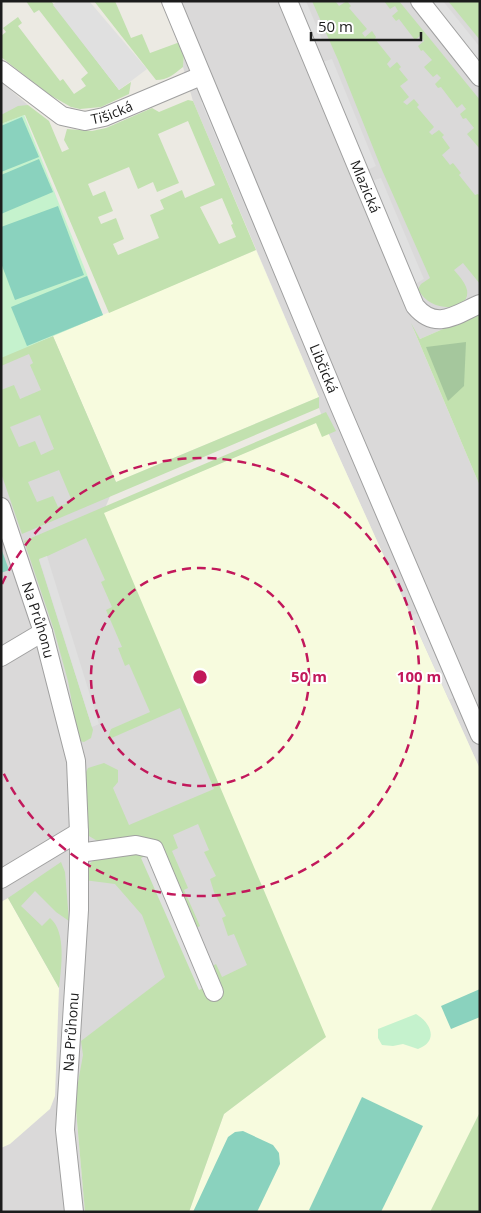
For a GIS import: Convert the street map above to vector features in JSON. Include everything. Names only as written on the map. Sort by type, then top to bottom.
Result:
[{"type":"street","name":"Libčická","points":[[171,1],[480,735]]},
{"type":"street","name":"Mlazická","points":[[288,1],[415,306],[421,313],[434,320],[449,317],[480,304]]},
{"type":"street","points":[[420,1],[480,77]]},
{"type":"street","name":"Tišická","points":[[1,70],[62,116],[86,121],[104,116],[201,76]]},
{"type":"street","name":"Na Průhonu","points":[[1,507],[44,632],[76,761],[79,832],[79,910],[64,1130],[74,1212]]},
{"type":"street","points":[[1,657],[44,632]]},
{"type":"street","points":[[1,879],[79,832]]},
{"type":"street","points":[[79,852],[136,846],[154,849],[214,992]]},
{"type":"shaded area","points":[[57,1],[89,1],[147,69],[119,90],[53,5]]},
{"type":"shaded area","points":[[162,1],[480,1],[480,313],[420,339],[413,328],[480,486],[480,769],[326,428],[319,408],[319,397],[193,101],[183,67],[184,53]]},
{"type":"shaded area","points":[[296,1],[306,1],[322,39],[313,43]]},
{"type":"shaded area","points":[[429,1],[443,1],[480,47],[480,63]]},
{"type":"shaded area","points":[[332,59],[376,166],[367,170],[322,62]]},
{"type":"shaded area","points":[[1,82],[28,105],[24,115],[1,124]]},
{"type":"shaded area","points":[[208,98],[332,393],[325,396],[201,102]]},
{"type":"shaded area","points":[[381,178],[424,279],[415,284],[371,181]]},
{"type":"shaded area","points":[[256,250],[319,397],[116,482],[53,336]]},
{"type":"shaded area","points":[[53,336],[116,482],[103,513],[326,1037],[75,1099],[85,1212],[1,1212],[1,358]]},
{"type":"shaded area","points":[[316,423],[326,428],[480,769],[480,1112],[431,1212],[189,1212],[224,1114],[325,1037],[103,513]]},
{"type":"shaded area","points":[[47,556],[99,724],[92,727],[39,559]]},
{"type":"shaded area","points":[[420,612],[457,696],[449,700],[411,616]]},
{"type":"shaded area","points":[[152,853],[208,986],[199,990],[141,858]]},
{"type":"shaded area","points":[[8,898],[59,988],[55,1096],[50,1109],[10,1144],[1,1148],[1,902]]},
{"type":"green space","points":[[26,1],[51,1],[119,90],[131,82],[129,94],[101,107],[80,109],[71,107],[50,95],[1,57],[1,36],[6,32],[3,28],[18,17],[22,23],[18,26],[60,81],[63,79],[74,94],[86,86],[81,79],[88,73],[39,10],[34,13]]},
{"type":"green space","points":[[94,1],[115,1],[131,38],[142,34],[150,53],[180,42],[184,53],[183,67],[167,78],[156,80]]},
{"type":"green space","points":[[312,1],[337,1],[339,6],[347,1],[351,6],[349,8],[367,29],[362,33],[365,37],[372,31],[376,37],[375,39],[391,59],[387,64],[390,68],[397,62],[401,67],[399,69],[408,80],[400,86],[409,97],[403,102],[407,105],[414,99],[419,105],[417,107],[434,127],[429,132],[432,135],[439,130],[444,135],[442,137],[450,148],[442,155],[450,165],[453,163],[461,173],[459,175],[475,195],[478,194],[480,196],[480,284],[463,263],[454,270],[467,290],[467,297],[463,303],[456,306],[440,306],[431,303],[418,289],[421,284],[430,278],[382,170]]},
{"type":"green space","points":[[384,1],[399,1],[480,100],[480,149],[467,134],[474,128],[460,114],[466,109],[462,104],[457,108],[441,87],[438,88],[435,84],[441,78],[437,74],[433,77],[424,67],[432,60],[418,46],[424,41],[420,36],[415,40],[399,19],[396,21],[392,16],[398,11],[395,6],[390,9]]},
{"type":"green space","points":[[448,1],[480,1],[480,40]]},
{"type":"green space","points":[[188,100],[193,101],[256,250],[109,313],[25,115],[1,124],[1,115],[18,106],[28,105],[49,121],[62,152],[69,149],[64,140],[67,129],[92,131],[106,128],[152,108],[159,112]],"holes":[[[188,121],[215,185],[185,198],[182,190],[160,200],[164,209],[150,215],[159,238],[118,255],[113,244],[124,239],[116,218],[101,224],[98,217],[113,211],[105,191],[93,196],[88,184],[129,167],[138,189],[153,182],[157,192],[179,183],[158,134]],[[222,198],[233,224],[231,225],[236,237],[219,244],[200,207]]]},
{"type":"green space","points":[[24,115],[103,315],[1,358],[1,124]]},
{"type":"green space","points":[[22,117],[39,157],[1,172],[1,126]]},
{"type":"green space","points":[[39,159],[53,192],[1,214],[1,175]]},
{"type":"green space","points":[[58,206],[84,275],[15,300],[1,263],[1,227]]},
{"type":"green space","points":[[87,276],[103,315],[27,346],[11,307]]},
{"type":"green space","points":[[480,313],[480,486],[411,323],[420,339]]},
{"type":"green space","points":[[53,336],[116,482],[319,397],[319,408],[22,534],[1,473],[1,390],[14,385],[20,399],[41,390],[30,365],[33,363],[29,354],[1,366],[1,357]],"holes":[[[40,415],[54,449],[41,455],[35,441],[19,447],[10,427]],[[59,470],[72,501],[58,507],[53,496],[37,502],[28,482]]]},
{"type":"green space","points":[[466,342],[464,386],[448,401],[426,347]]},
{"type":"green space","points":[[326,412],[336,431],[322,437],[316,423],[104,513],[326,1037],[224,1114],[189,1212],[85,1212],[75,1099],[83,1055],[81,1041],[165,977],[142,915],[115,884],[84,880],[85,868],[95,859],[99,842],[89,836],[82,781],[88,768],[104,763],[118,770],[118,782],[113,788],[129,825],[214,789],[180,708],[107,740],[111,729],[150,712],[129,664],[125,666],[118,648],[122,647],[106,610],[112,607],[101,582],[105,580],[86,538],[39,560],[93,730],[91,738],[84,742],[79,741],[68,681],[54,630],[24,541]],"holes":[[[198,824],[209,850],[204,852],[216,876],[210,879],[226,916],[222,918],[228,936],[234,934],[247,965],[222,977],[216,964],[211,967],[194,929],[200,926],[184,890],[188,888],[172,851],[178,848],[173,835]]]},
{"type":"green space","points":[[1,548],[9,570],[1,573]]},
{"type":"green space","points":[[61,862],[65,872],[69,921],[56,912],[35,891],[21,906],[42,926],[50,918],[59,932],[62,951],[59,988],[8,898]]},
{"type":"green space","points":[[480,989],[480,1017],[451,1029],[441,1006]]},
{"type":"green space","points":[[416,1014],[426,1022],[431,1032],[431,1037],[425,1046],[418,1049],[403,1044],[393,1046],[382,1045],[378,1038],[378,1029]]},
{"type":"green space","points":[[362,1097],[423,1126],[381,1212],[313,1212],[309,1210]]},
{"type":"green space","points":[[480,1112],[480,1212],[430,1212]]},
{"type":"green space","points":[[243,1131],[273,1145],[279,1153],[280,1164],[257,1212],[193,1212],[228,1137],[235,1132]]}]
